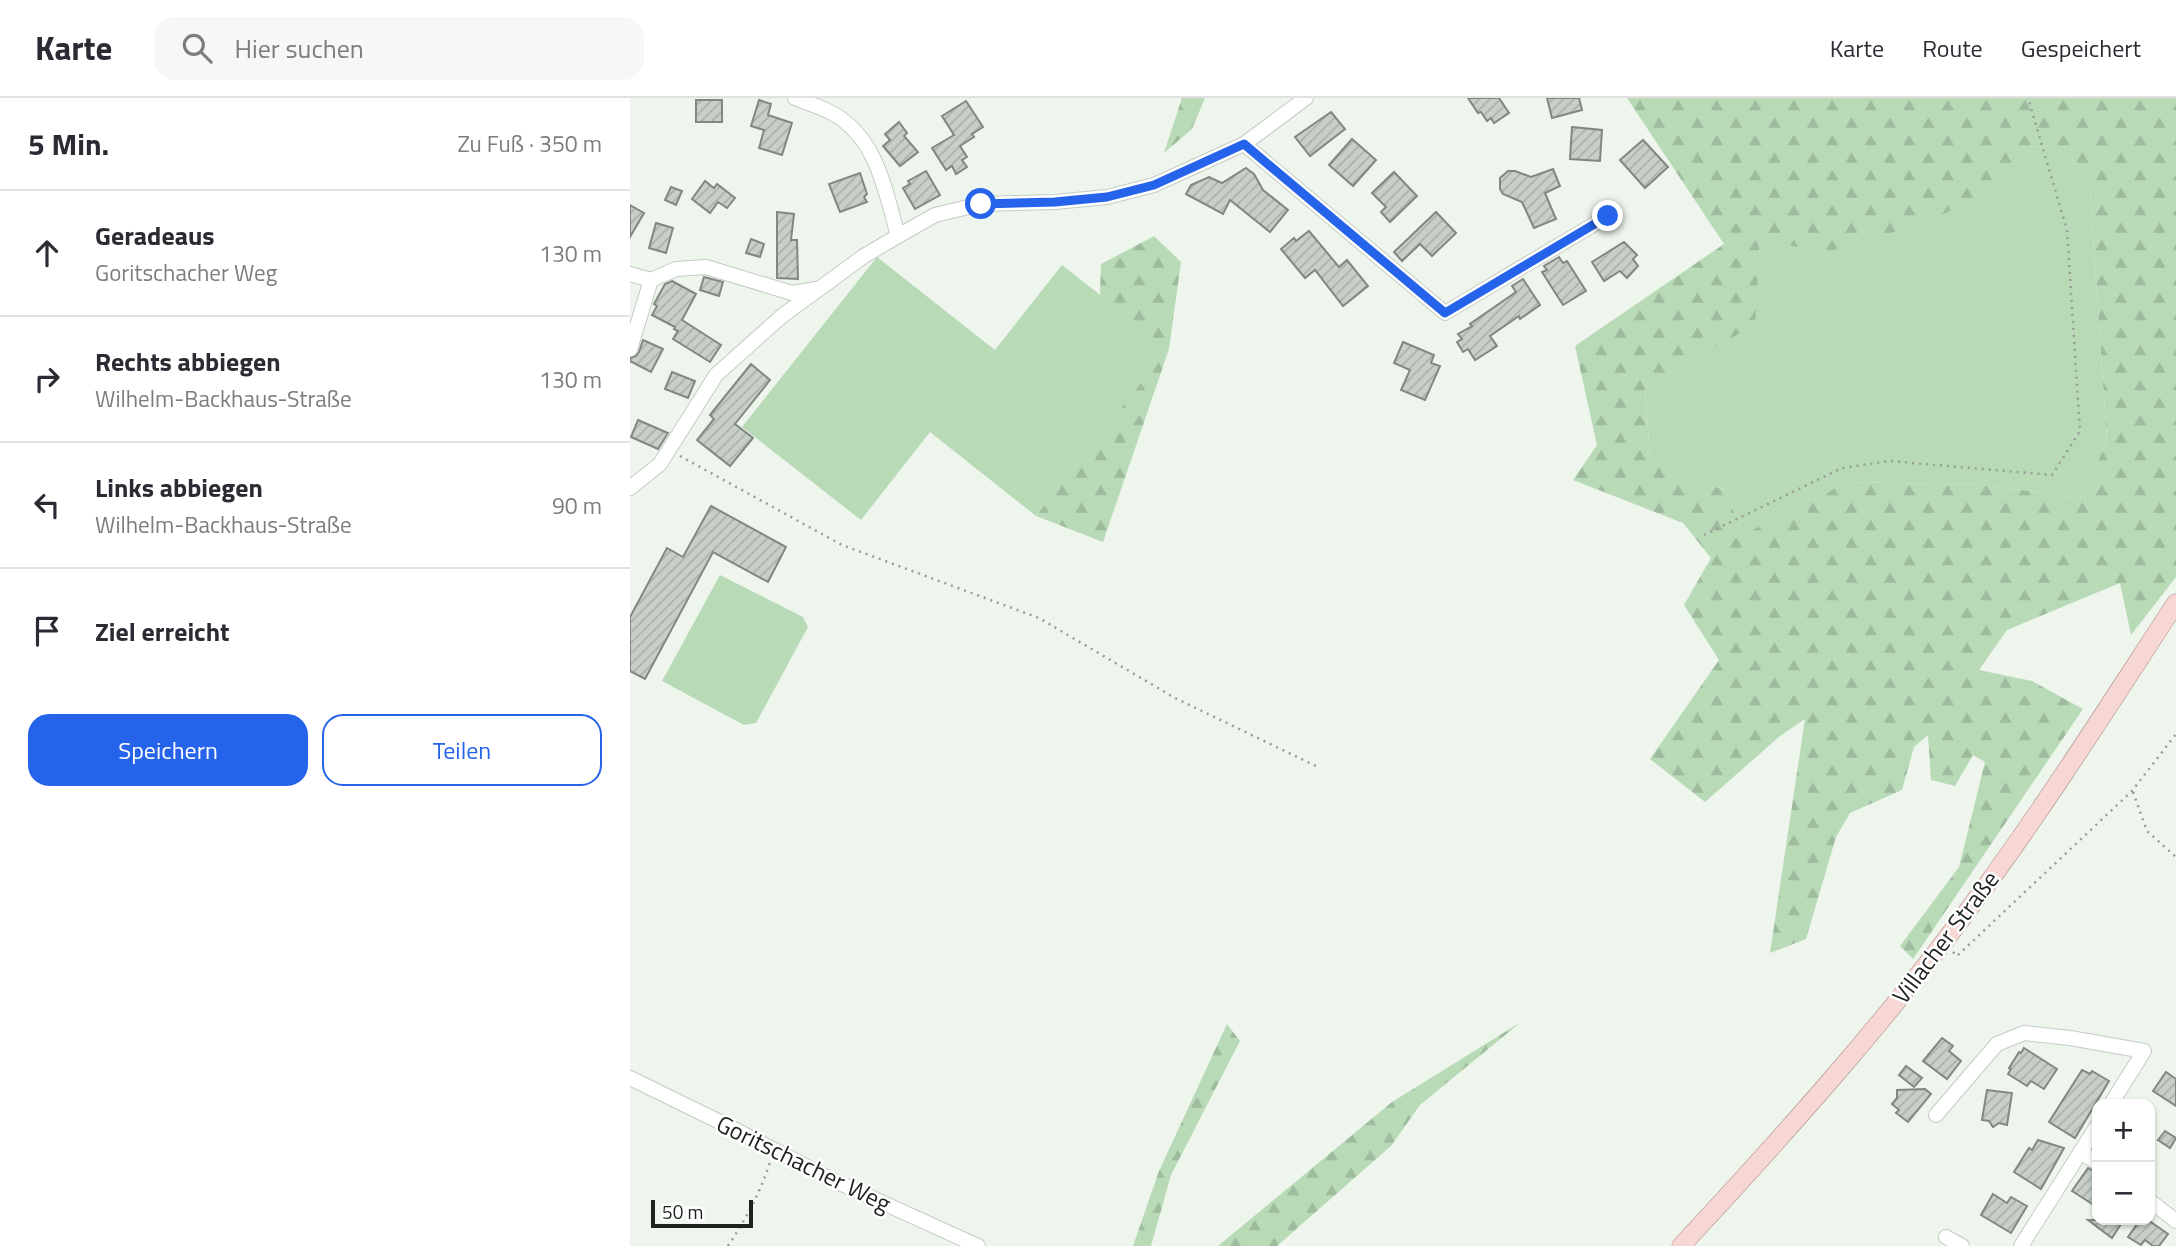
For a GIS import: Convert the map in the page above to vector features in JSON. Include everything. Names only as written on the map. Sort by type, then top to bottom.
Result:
[{"type":"main road","name":"Villacher Straße","points":[[1681,1246],[1837,1075],[1984,889],[2176,603]]},
{"type":"street","points":[[795,98],[832,113],[862,137],[881,174],[898,236]]},
{"type":"street","points":[[630,488],[660,464],[716,375],[782,316],[864,256],[898,236],[935,215],[981,204],[1055,202],[1107,197],[1154,185],[1244,144],[1306,98]]},
{"type":"street","points":[[1244,144],[1445,313],[1608,216]]},
{"type":"street","points":[[630,274],[651,280],[676,269],[706,267],[792,293],[819,289]]},
{"type":"street","points":[[630,349],[651,280]]},
{"type":"street","points":[[1936,1115],[1997,1044],[2024,1033],[2144,1051],[2114,1099]]},
{"type":"street","name":"Goritschacher Weg","points":[[630,1078],[835,1181],[978,1246]]},
{"type":"street","points":[[2021,1246],[2092,1134]]},
{"type":"street","points":[[2081,1152],[2096,1162]]},
{"type":"street","points":[[2155,1205],[2176,1221]]},
{"type":"street","points":[[1946,1237],[1962,1246]]},
{"type":"path","points":[[1704,535],[1842,468],[1890,461],[2052,475],[2080,431],[2067,230],[2028,98]]},
{"type":"path","points":[[676,454],[842,544],[1039,618],[1175,698],[1320,768]]},
{"type":"path","points":[[1941,944],[1957,956],[2132,791],[2176,734]]},
{"type":"path","points":[[2132,791],[2147,831],[2176,857]]},
{"type":"path","points":[[728,1246],[761,1192],[775,1149]]},
{"type":"green space","points":[[1182,98],[1205,98],[1192,129],[1164,153]]},
{"type":"green space","points":[[1627,98],[2176,98],[2176,577],[2131,635],[2120,583],[2007,630],[1979,670],[2032,681],[2083,709],[1913,959],[1900,946],[1959,867],[1985,762],[1973,755],[1955,786],[1931,780],[1928,735],[1914,747],[1902,790],[1850,813],[1836,837],[1806,939],[1770,953],[1805,719],[1780,736],[1705,802],[1650,759],[1719,660],[1684,605],[1711,558],[1683,523],[1573,480],[1597,445],[1575,346],[1724,244]],"holes":[[[2051,146],[2070,157],[2090,191],[2107,442],[2080,498],[1983,485],[1848,482],[1743,535],[1725,489],[1674,478],[1650,457],[1645,387],[1755,325],[1760,242],[1830,251],[1930,221],[1998,185],[2021,147]]]},
{"type":"green space","points":[[2051,146],[2070,157],[2090,191],[2107,442],[2080,498],[1983,485],[1848,482],[1743,536],[1725,489],[1674,478],[1650,457],[1645,387],[1754,325],[1760,242],[1794,246],[1998,185],[2020,147]]},
{"type":"green space","points":[[1154,236],[1181,262],[1169,349],[1103,542],[1036,516],[1168,349],[1100,295],[1101,264]]},
{"type":"green space","points":[[877,257],[995,350],[1062,265],[1169,349],[1036,516],[930,432],[861,520],[742,427]]},
{"type":"green space","points":[[720,575],[803,617],[808,627],[756,723],[744,725],[662,681]]},
{"type":"green space","points":[[1521,1022],[1420,1105],[1391,1146],[1277,1246],[1218,1246],[1392,1102]]},
{"type":"green space","points":[[1227,1024],[1240,1041],[1171,1175],[1151,1246],[1133,1246],[1159,1171]]},
{"type":"building","points":[[1468,98],[1499,98],[1509,113],[1494,123],[1491,118],[1487,121]]},
{"type":"building","points":[[1547,98],[1579,98],[1582,110],[1552,118]]},
{"type":"building","points":[[696,100],[722,100],[722,122],[696,122]]},
{"type":"building","points":[[759,100],[771,104],[768,115],[792,123],[782,155],[759,148],[764,130],[751,126]]},
{"type":"building","points":[[966,101],[983,127],[960,146],[967,157],[962,160],[967,167],[956,174],[952,166],[946,170],[932,148],[954,135],[942,116]]},
{"type":"building","points":[[1331,112],[1345,129],[1310,156],[1295,137]]},
{"type":"building","points":[[899,122],[907,133],[904,136],[918,152],[900,166],[883,146],[890,140],[885,134]]},
{"type":"building","points":[[1572,127],[1602,130],[1600,161],[1570,159]]},
{"type":"building","points":[[1352,139],[1376,160],[1353,186],[1329,165]]},
{"type":"building","points":[[1643,140],[1668,167],[1645,188],[1620,160]]},
{"type":"building","points":[[1246,168],[1254,174],[1263,190],[1288,210],[1270,232],[1230,200],[1223,214],[1186,194],[1191,185],[1209,177],[1222,183]]},
{"type":"building","points":[[1553,169],[1560,186],[1545,193],[1556,219],[1534,228],[1522,202],[1503,194],[1500,178],[1508,171],[1531,177]]},
{"type":"building","points":[[926,171],[940,195],[915,209],[903,188],[910,184],[908,181]]},
{"type":"building","points":[[1394,172],[1417,196],[1390,222],[1381,212],[1386,207],[1372,193]]},
{"type":"building","points":[[860,173],[867,202],[840,212],[829,184]]},
{"type":"building","points":[[705,181],[714,188],[717,184],[735,198],[727,208],[718,202],[710,213],[692,199]]},
{"type":"building","points":[[671,187],[682,191],[676,205],[665,200]]},
{"type":"building","points":[[630,205],[644,213],[630,237]]},
{"type":"building","points":[[777,212],[794,214],[791,240],[797,240],[798,279],[777,278]]},
{"type":"building","points":[[1436,212],[1456,233],[1432,256],[1420,244],[1402,261],[1394,252]]},
{"type":"building","points":[[656,223],[673,228],[666,253],[649,248]]},
{"type":"building","points":[[1309,231],[1339,267],[1347,260],[1368,286],[1343,306],[1315,270],[1305,278],[1281,249],[1294,238],[1296,241]]},
{"type":"building","points":[[751,239],[764,244],[760,257],[746,253]]},
{"type":"building","points":[[1624,242],[1637,255],[1633,259],[1638,266],[1627,278],[1620,271],[1604,281],[1592,262]]},
{"type":"building","points":[[1559,257],[1563,263],[1567,261],[1586,291],[1563,305],[1542,272],[1547,270],[1544,266]]},
{"type":"building","points":[[704,277],[723,282],[719,296],[700,290]]},
{"type":"building","points":[[1523,279],[1540,305],[1490,336],[1497,346],[1475,360],[1468,349],[1463,352],[1457,342],[1462,339],[1458,334],[1516,292],[1512,286]]},
{"type":"building","points":[[672,281],[696,294],[682,320],[721,345],[710,362],[673,339],[678,331],[675,327],[652,315],[657,306],[654,304],[665,284]]},
{"type":"building","points":[[643,340],[663,349],[651,372],[630,361],[630,358],[639,352]]},
{"type":"building","points":[[1403,342],[1434,355],[1431,363],[1440,366],[1425,400],[1401,390],[1410,370],[1394,363]]},
{"type":"building","points":[[751,364],[770,380],[735,424],[753,438],[730,466],[697,440],[714,419],[710,415]]},
{"type":"building","points":[[672,372],[695,381],[688,398],[665,389]]},
{"type":"building","points":[[638,420],[668,433],[658,449],[631,437]]},
{"type":"building","points":[[711,506],[786,547],[768,582],[713,552],[645,679],[630,671],[630,617],[667,548],[683,557]]},
{"type":"building","points":[[1942,1038],[1953,1046],[1949,1051],[1961,1061],[1947,1079],[1923,1061]]},
{"type":"building","points":[[2024,1048],[2057,1069],[2044,1089],[2031,1081],[2027,1086],[2008,1074],[2011,1069],[2009,1068]]},
{"type":"building","points":[[1906,1066],[1922,1078],[1914,1087],[1899,1075]]},
{"type":"building","points":[[2082,1070],[2090,1074],[2092,1071],[2109,1081],[2098,1099],[2092,1099],[2092,1110],[2075,1138],[2049,1122]]},
{"type":"building","points":[[2166,1072],[2176,1079],[2176,1106],[2153,1091]]},
{"type":"building","points":[[1925,1089],[1931,1094],[1908,1122],[1896,1113],[1899,1110],[1892,1104],[1897,1098],[1897,1090]]},
{"type":"building","points":[[1987,1090],[2012,1093],[2007,1125],[1999,1123],[1993,1127],[1989,1121],[1982,1120]]},
{"type":"building","points":[[2165,1131],[2176,1138],[2170,1148],[2158,1140]]},
{"type":"building","points":[[2038,1140],[2064,1148],[2041,1189],[2014,1172],[2029,1148],[2032,1150]]},
{"type":"building","points":[[2088,1168],[2092,1170],[2092,1204],[2072,1191]]},
{"type":"building","points":[[1993,1194],[2007,1203],[2011,1197],[2027,1206],[2011,1233],[1981,1215]]},
{"type":"building","points":[[2095,1225],[2120,1225],[2112,1238]]},
{"type":"building","points":[[2136,1225],[2155,1225],[2168,1234],[2159,1246],[2153,1246],[2145,1240],[2141,1245],[2128,1237]]},
{"type":"route","points":[[981,204],[1055,202],[1107,197],[1154,185],[1244,144],[1445,313],[1608,216]]}]
